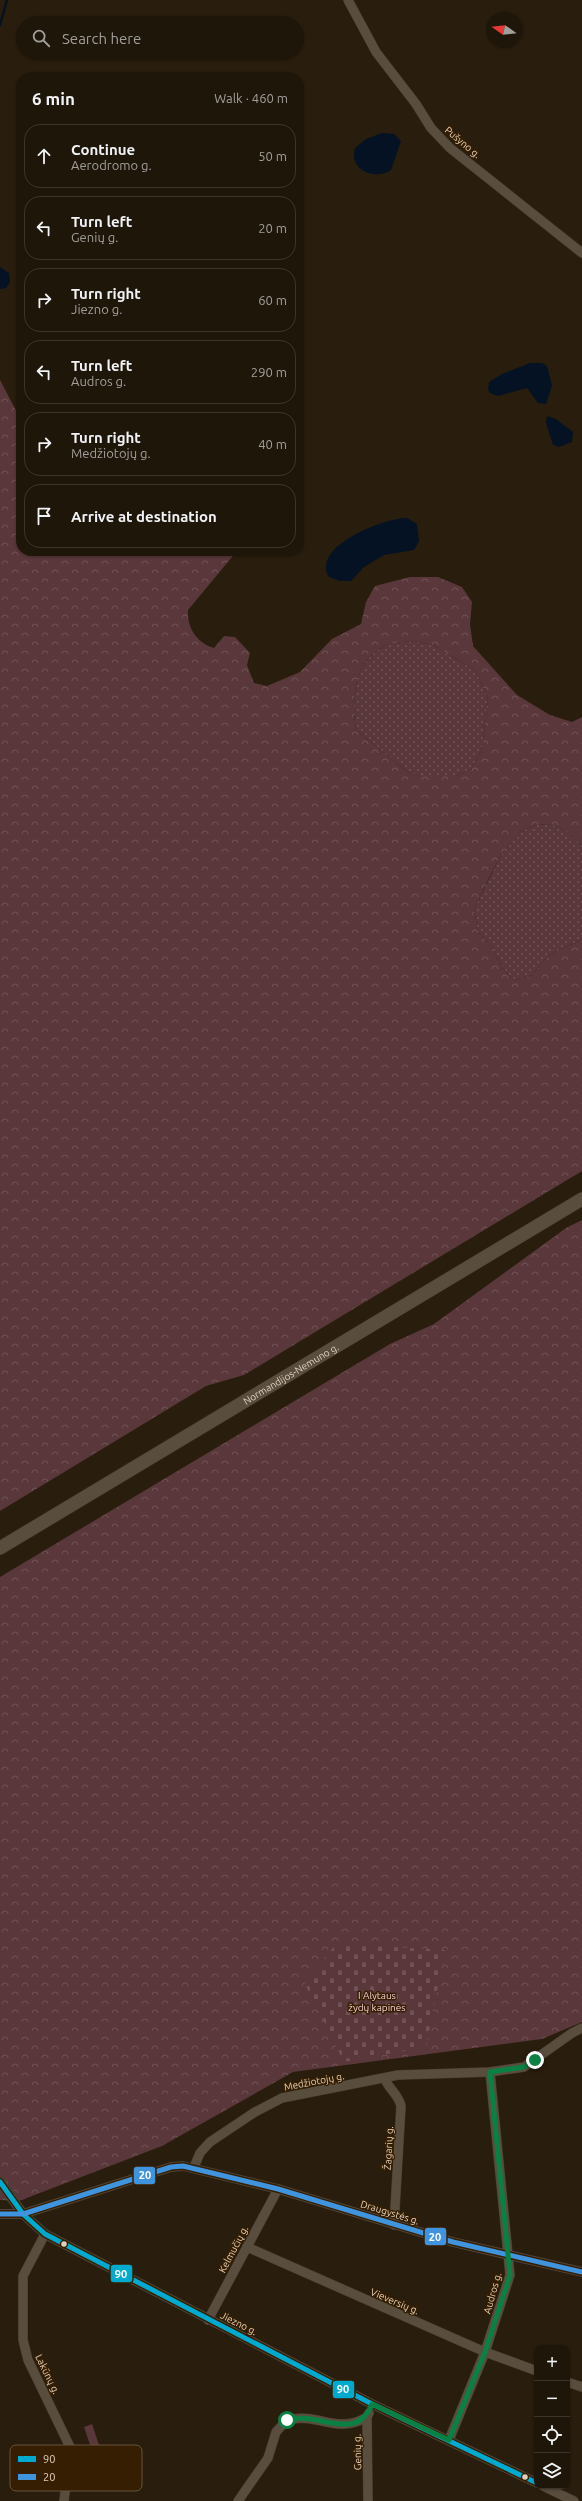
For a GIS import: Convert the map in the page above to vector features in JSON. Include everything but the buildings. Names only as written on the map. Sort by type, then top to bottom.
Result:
[{"type":"main road","name":"Normandijos-Nemuno g.","points":[[0,1548],[582,1199]]},
{"type":"street","name":"Pušyno g.","points":[[348,0],[376,52],[431,128],[450,148],[582,253]]},
{"type":"street","name":"Medžiotojų g.","points":[[194,2167],[200,2153],[210,2142],[231,2127],[276,2100],[414,2073],[490,2072],[524,2067],[572,2033],[582,2028]]},
{"type":"street","name":"Audros g.","points":[[449,2440],[485,2352],[510,2275],[490,2072]]},
{"type":"street","name":"Žagarių g.","points":[[385,2078],[387,2084],[399,2097],[401,2106],[394,2225]]},
{"type":"street","points":[[0,2214],[23,2214],[171,2167],[194,2167]]},
{"type":"street","name":"Draugystės g.","points":[[194,2167],[278,2189],[394,2225],[509,2256],[582,2272]]},
{"type":"street","name":"Jiezno g.","points":[[0,2182],[23,2214],[45,2234],[372,2404],[534,2482]]},
{"type":"street","name":"Kelmučių g.","points":[[208,2320],[278,2189]]},
{"type":"street","name":"Lakūnų g.","points":[[45,2234],[23,2276],[23,2340],[28,2360],[69,2445]]},
{"type":"street","name":"Vieversių g.","points":[[246,2247],[485,2352],[534,2370]]},
{"type":"street","points":[[570,2383],[582,2387]]},
{"type":"street","name":"Genių g.","points":[[368,2501],[367,2417],[372,2404]]},
{"type":"street","points":[[238,2501],[268,2458],[276,2432],[287,2420],[313,2418],[341,2426],[355,2424],[367,2417]]},
{"type":"street","points":[[549,2489],[570,2500]]},
{"type":"street","name":"Lakūnų g.","points":[[64,2501],[65,2491]]},
{"type":"green space","points":[[0,380],[16,410],[16,556],[233,556],[188,610],[189,623],[198,639],[214,648],[224,636],[235,637],[250,653],[247,665],[254,683],[267,686],[300,672],[332,639],[361,624],[366,602],[375,586],[410,577],[438,577],[462,587],[472,602],[470,624],[473,646],[517,695],[550,715],[572,722],[582,717],[582,845],[566,831],[551,824],[535,825],[522,831],[502,853],[474,909],[478,932],[490,945],[506,973],[514,980],[533,975],[549,956],[582,940],[582,1171],[244,1375],[206,1386],[0,1511]],"holes":[[[414,641],[433,645],[476,671],[488,699],[482,749],[471,769],[456,776],[418,776],[405,770],[356,730],[354,706],[357,682],[361,670],[376,651],[387,645]]]},
{"type":"green space","points":[[414,641],[433,645],[476,671],[488,699],[482,749],[471,769],[456,776],[418,776],[405,770],[356,730],[354,706],[355,694],[361,670],[376,651],[387,645]]},
{"type":"green space","points":[[551,824],[566,831],[582,845],[582,940],[549,956],[533,975],[514,980],[506,973],[490,945],[478,932],[474,909],[502,853],[522,831],[535,825]]},
{"type":"green space","points":[[582,1220],[582,2022],[542,2039],[293,2072],[162,2146],[19,2201],[0,2200],[0,1577],[390,1344],[434,1324],[566,1228]]},
{"type":"green space","name":"I Alytaus žydų kapinės","points":[[336,1944],[445,1950],[426,2047],[344,2062],[305,1984]]},
{"type":"green space","points":[[92,2424],[99,2445],[90,2445],[84,2427]]},
{"type":"water","points":[[382,133],[394,134],[401,141],[391,170],[385,173],[371,174],[359,168],[355,162],[355,148],[366,139]]},
{"type":"water","points":[[0,267],[9,273],[10,282],[6,288],[0,289]]},
{"type":"water","points":[[530,363],[542,363],[547,366],[552,386],[546,404],[538,403],[527,388],[498,396],[490,393],[488,389],[489,382],[502,374]]},
{"type":"water","points":[[547,416],[556,419],[573,432],[572,442],[559,447],[553,445],[546,423]]},
{"type":"water","points":[[407,518],[417,524],[419,541],[414,550],[384,555],[364,567],[351,581],[340,581],[329,577],[326,566],[330,555],[340,545],[367,528],[396,519]]},
{"type":"waterway","points":[[0,25],[7,0]]},
{"type":"transit line","name":"20","points":[[0,2214],[23,2214],[171,2167],[183,2166],[278,2189],[453,2242],[582,2272]]},
{"type":"transit line","name":"90","points":[[0,2182],[23,2214],[45,2234],[372,2404],[534,2482]]},
{"type":"route","points":[[287,2420],[295,2418],[313,2418],[341,2426],[355,2424],[367,2417],[372,2404],[449,2440],[485,2352],[510,2275],[490,2072],[524,2067],[535,2060]]}]
